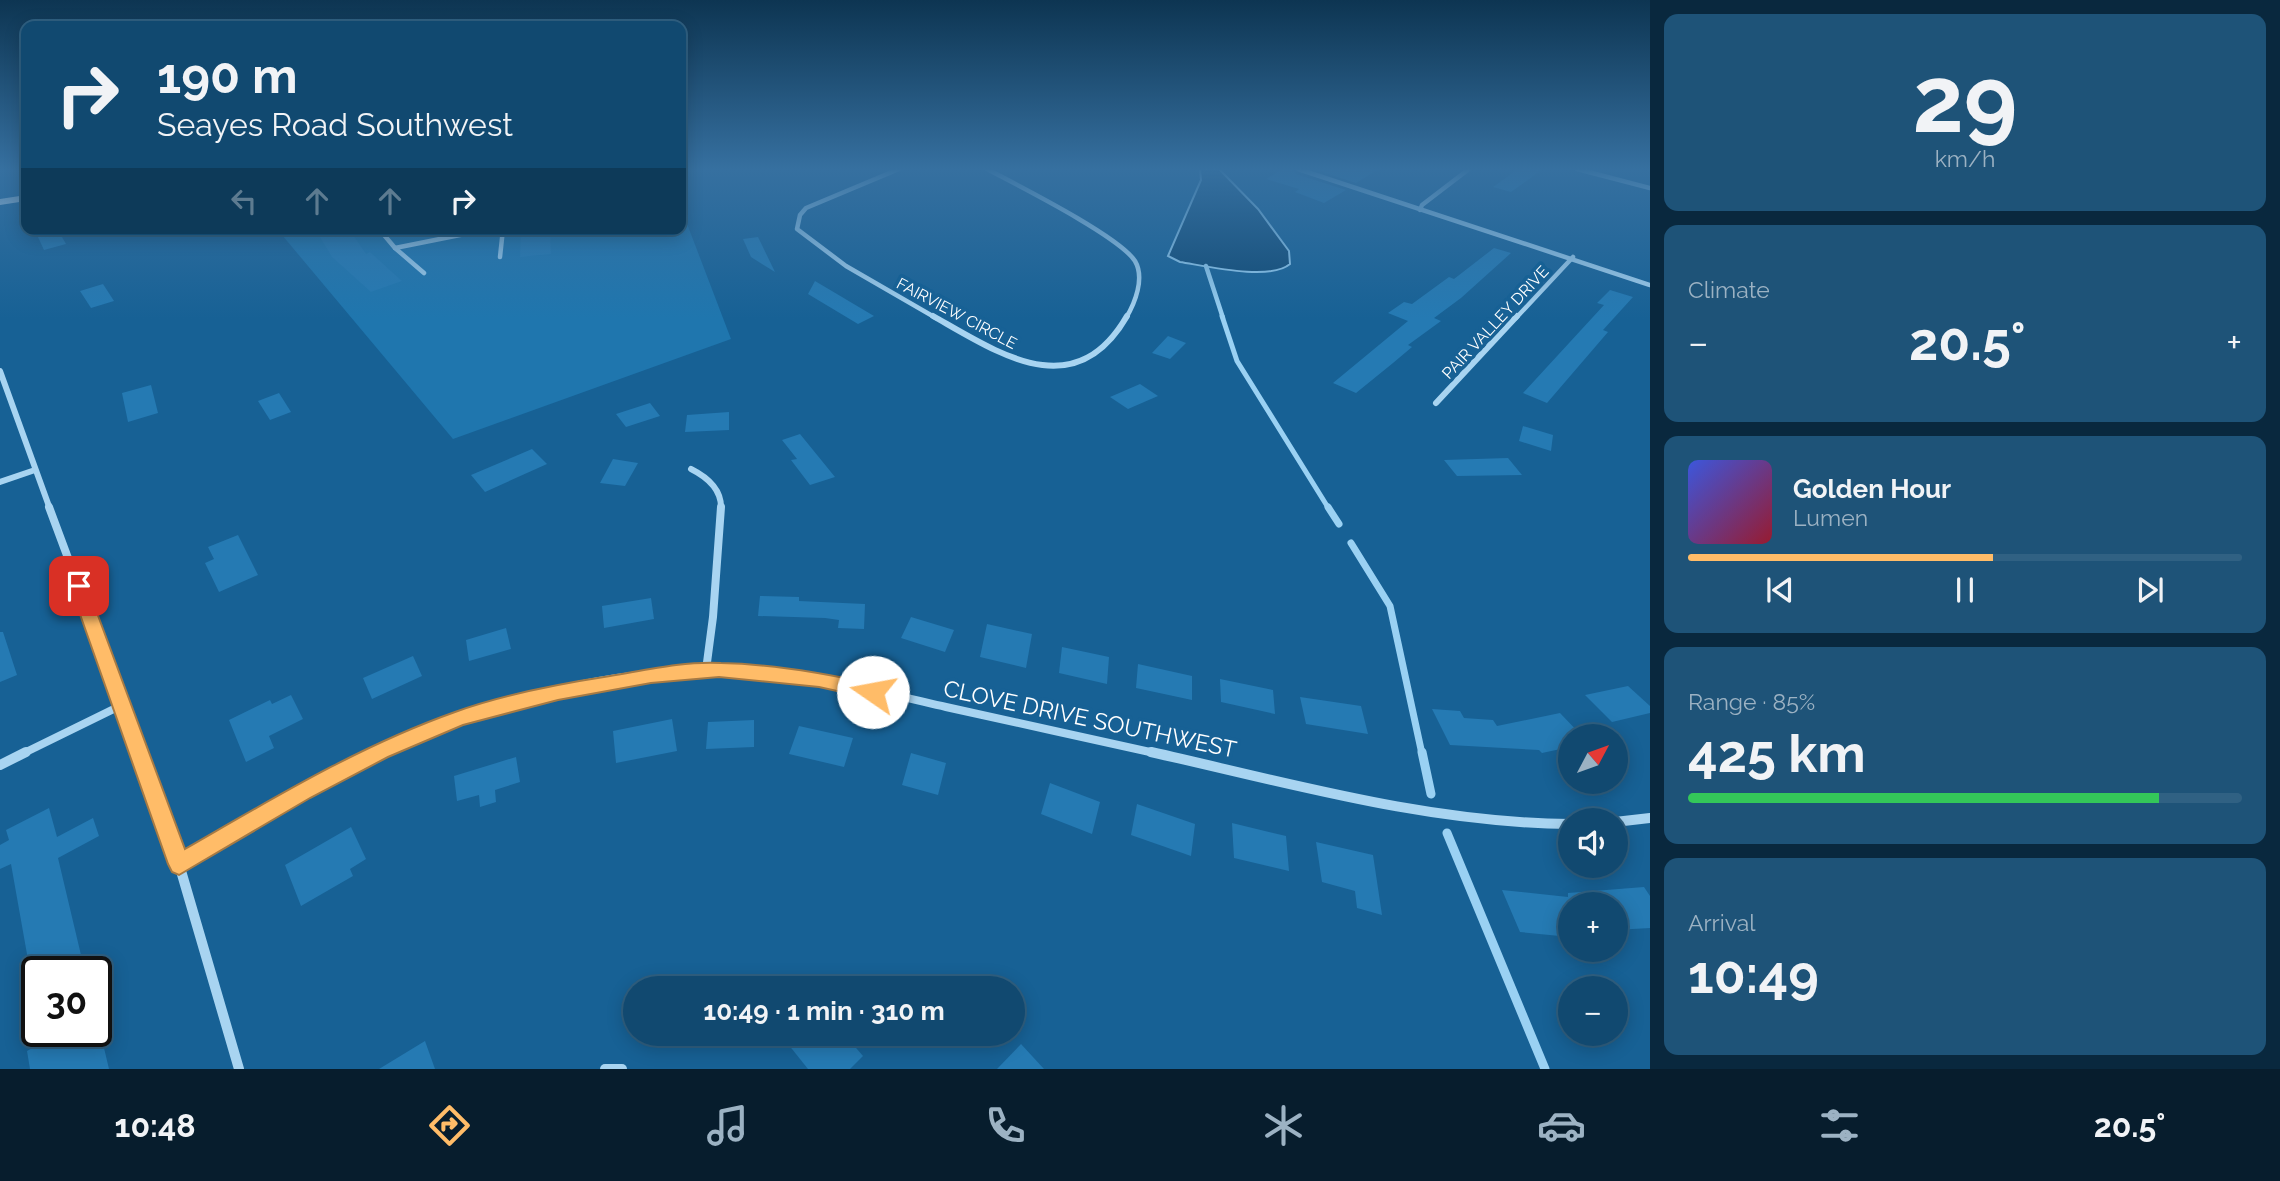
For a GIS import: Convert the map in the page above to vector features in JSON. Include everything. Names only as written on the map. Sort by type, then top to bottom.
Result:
[{"type":"street","name":"FAIRVIEW CIRCLE","points":[[799,219],[797,229],[817,246],[892,293],[988,347],[1020,360],[1048,367],[1070,366],[1090,358],[1119,331],[1136,300],[1138,275],[1135,261],[1117,243],[1074,219]]},
{"type":"street","points":[[1449,219],[1573,257],[1650,285]]},
{"type":"street","points":[[384,235],[424,274]]},
{"type":"street","points":[[395,248],[460,235]]},
{"type":"street","points":[[500,257],[502,235]]},
{"type":"street","name":"PAIR VALLEY DRIVE","points":[[1436,403],[1573,257]]},
{"type":"street","points":[[0,370],[34,470],[124,704],[179,864],[239,1069]]},
{"type":"street","points":[[0,482],[34,470]]},
{"type":"street","points":[[691,470],[705,477],[718,490],[721,502],[713,617],[706,670]]},
{"type":"street","name":"CLOVE DRIVE SOUTHWEST","points":[[179,864],[302,792],[381,751],[459,718],[570,690],[706,670],[758,672],[819,680],[1386,804],[1465,818],[1510,823],[1558,824]]},
{"type":"street","points":[[0,765],[124,704]]},
{"type":"street","points":[[1628,821],[1650,818]]},
{"type":"street","points":[[605,1069],[622,1069]]},
{"type":"shaded area","points":[[1184,219],[1265,219],[1289,251],[1290,264],[1268,271],[1237,271],[1180,262],[1168,256]]},
{"type":"shaded area","points":[[686,221],[731,339],[453,439],[282,235],[686,235]]},
{"type":"building","points":[[37,235],[61,235],[66,244],[44,250]]},
{"type":"building","points":[[319,235],[353,235],[366,254],[370,252],[402,281],[371,292],[332,257]]},
{"type":"building","points":[[521,235],[550,235],[551,254],[520,257]]},
{"type":"building","points":[[758,237],[775,272],[751,257],[743,239]]},
{"type":"building","points":[[1494,248],[1511,253],[1461,298],[1434,318],[1441,321],[1408,345],[1412,347],[1393,363],[1356,393],[1333,383],[1408,321],[1388,313],[1404,302],[1412,304],[1449,277],[1454,279]]},
{"type":"building","points":[[815,281],[874,316],[858,324],[808,294]]},
{"type":"building","points":[[103,284],[114,301],[91,308],[80,291]]},
{"type":"building","points":[[1610,290],[1633,297],[1603,330],[1608,332],[1547,403],[1523,393],[1604,305],[1597,303]]},
{"type":"building","points":[[1168,336],[1186,343],[1170,359],[1152,353]]},
{"type":"building","points":[[1140,384],[1158,396],[1128,409],[1110,397]]},
{"type":"building","points":[[151,385],[158,413],[128,422],[122,393]]},
{"type":"building","points":[[279,393],[291,412],[270,420],[258,401]]},
{"type":"building","points":[[650,403],[660,416],[626,427],[616,414]]},
{"type":"building","points":[[729,412],[729,430],[685,432],[687,415]]},
{"type":"building","points":[[1523,426],[1553,435],[1551,451],[1519,441]]},
{"type":"building","points":[[800,434],[835,477],[810,485],[791,460],[797,459],[782,440]]},
{"type":"building","points":[[532,449],[547,464],[485,492],[471,475]]},
{"type":"building","points":[[1508,458],[1522,475],[1457,476],[1444,460]]},
{"type":"building","points":[[613,459],[638,463],[625,486],[600,483]]},
{"type":"building","points":[[238,535],[258,575],[219,592],[205,563],[214,559],[208,547]]},
{"type":"building","points":[[760,596],[865,604],[864,629],[838,628],[839,620],[825,618],[758,616]]},
{"type":"building","points":[[651,598],[654,619],[604,628],[602,606]]},
{"type":"building","points":[[911,617],[954,630],[945,652],[901,638]]},
{"type":"building","points":[[987,624],[1032,634],[1026,668],[980,657]]},
{"type":"building","points":[[506,628],[511,649],[469,661],[466,640]]},
{"type":"building","points":[[0,632],[3,632],[17,675],[0,682]]},
{"type":"building","points":[[1062,647],[1109,657],[1107,684],[1059,673]]},
{"type":"building","points":[[413,656],[422,676],[372,699],[363,678]]},
{"type":"building","points":[[1138,664],[1192,676],[1192,700],[1136,688]]},
{"type":"building","points":[[1220,679],[1273,690],[1275,714],[1221,702]]},
{"type":"building","points":[[1628,686],[1650,706],[1650,713],[1612,722],[1585,695]]},
{"type":"building","points":[[291,695],[303,719],[269,736],[274,748],[246,762],[229,720],[270,700],[272,704]]},
{"type":"building","points":[[1300,697],[1361,706],[1368,734],[1306,724]]},
{"type":"building","points":[[1432,709],[1460,711],[1464,718],[1493,720],[1497,726],[1560,713],[1571,724],[1558,724],[1558,750],[1542,753],[1539,750],[1450,745]]},
{"type":"building","points":[[672,719],[677,751],[616,763],[613,731]]},
{"type":"building","points":[[754,720],[754,747],[706,749],[708,722]]},
{"type":"building","points":[[799,726],[853,738],[844,767],[789,754]]},
{"type":"building","points":[[911,753],[946,763],[938,795],[902,785]]},
{"type":"building","points":[[516,757],[520,782],[495,790],[496,802],[480,807],[479,795],[457,801],[454,776]]},
{"type":"building","points":[[1050,783],[1100,802],[1092,834],[1041,814]]},
{"type":"building","points":[[1137,804],[1195,824],[1191,856],[1131,835]]},
{"type":"building","points":[[49,808],[57,837],[93,818],[99,836],[58,858],[81,955],[27,956],[11,864],[0,869],[0,845],[9,840],[6,830]]},
{"type":"building","points":[[1232,823],[1286,836],[1289,871],[1234,858]]},
{"type":"building","points":[[351,827],[366,859],[350,869],[353,876],[301,906],[285,865]]},
{"type":"building","points":[[1316,842],[1373,855],[1382,915],[1357,908],[1355,891],[1322,882]]},
{"type":"building","points":[[1644,887],[1650,896],[1650,928],[1628,929],[1628,892],[1581,892]]},
{"type":"building","points":[[1502,890],[1558,896],[1558,936],[1520,932]]},
{"type":"building","points":[[425,1041],[435,1069],[379,1069]]},
{"type":"building","points":[[790,1046],[854,1046],[863,1056],[850,1069],[808,1069]]},
{"type":"building","points":[[1019,1046],[1023,1046],[1044,1069],[997,1069]]},
{"type":"building","points":[[34,1047],[104,1047],[109,1069],[30,1069],[27,1051]]},
{"type":"waterway","points":[[1206,266],[1223,318]]},
{"type":"waterway","points":[[1222,316],[1237,361],[1329,509]]},
{"type":"waterway","points":[[1328,507],[1339,524]]},
{"type":"waterway","points":[[1351,543],[1390,606],[1422,754]]},
{"type":"waterway","points":[[1422,752],[1431,794]]},
{"type":"waterway","points":[[1447,833],[1545,1069]]},
{"type":"route","points":[[79,586],[179,864],[302,792],[381,751],[459,718],[558,692],[651,676],[719,670],[819,680],[873,692]]}]
